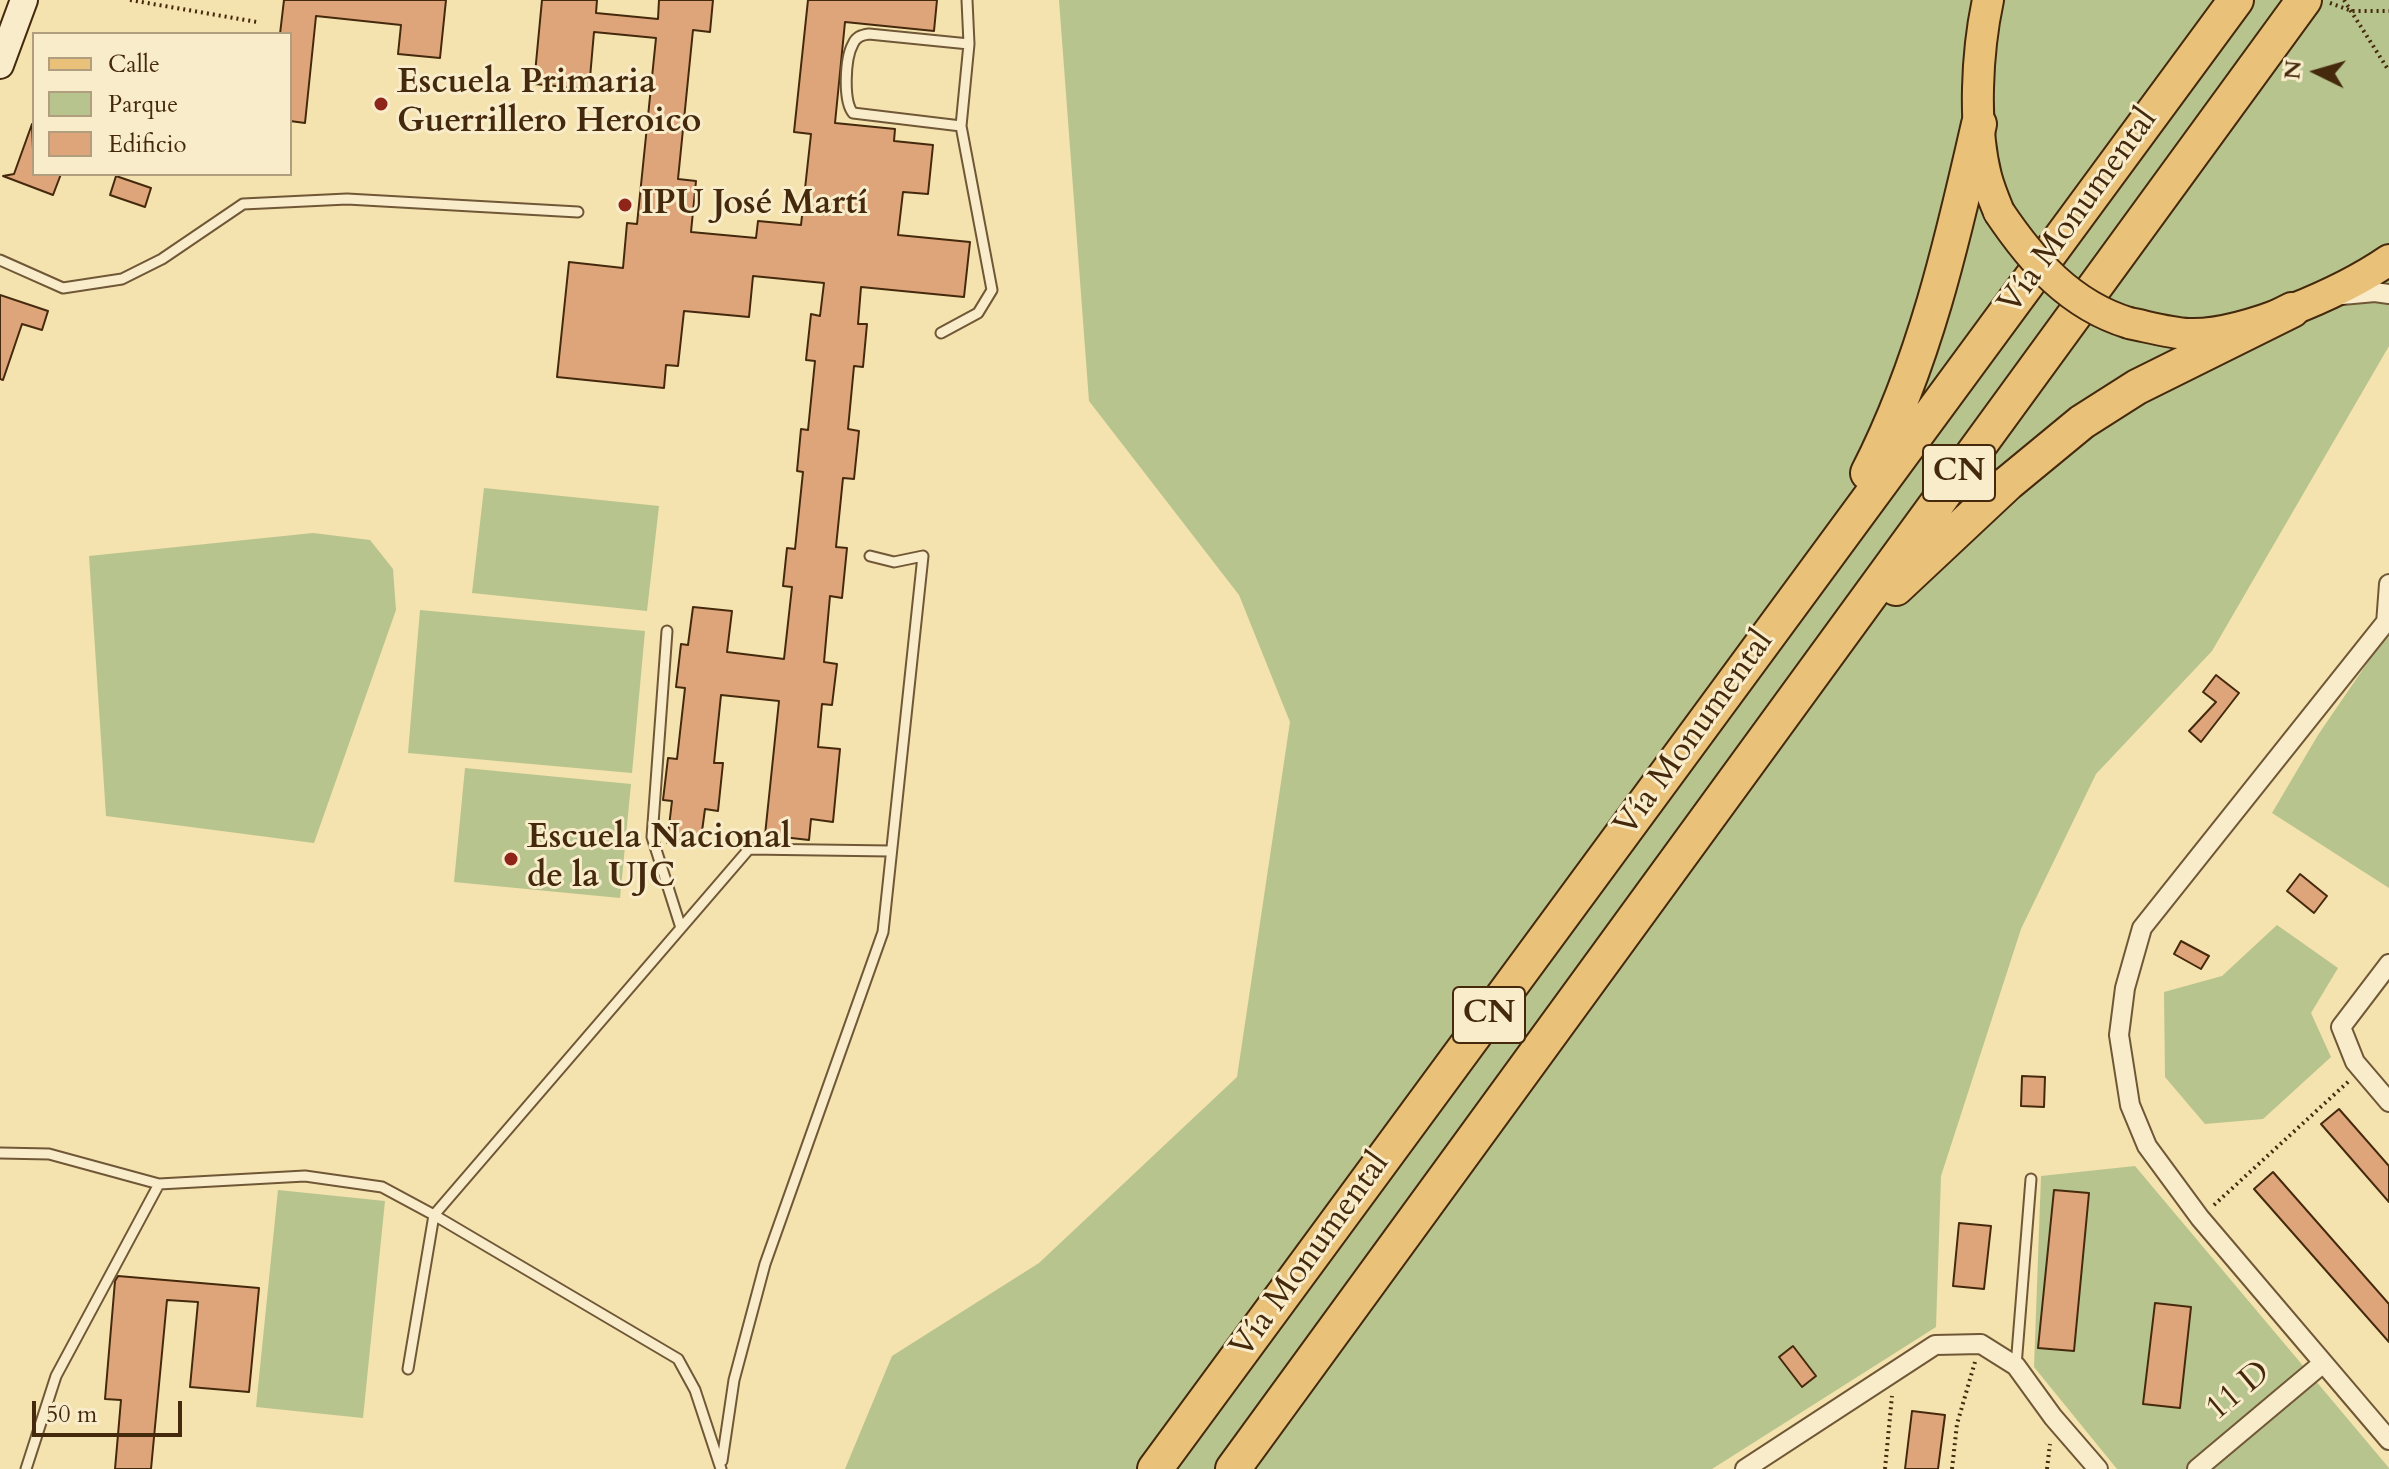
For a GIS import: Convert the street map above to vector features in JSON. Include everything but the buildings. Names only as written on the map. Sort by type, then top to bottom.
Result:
[{"type":"highway","name":"Vía Monumental","points":[[1155,1469],[2236,0]]},
{"type":"highway","name":"Vía Monumental","points":[[1233,1469],[2304,0]]},
{"type":"highway","points":[[1822,561],[1883,443],[1914,360],[1947,265],[1979,124]]},
{"type":"highway","points":[[1818,669],[1915,569],[2008,483],[2082,422],[2137,387],[2304,304]]},
{"type":"main road","points":[[0,65],[24,0]]},
{"type":"main road","points":[[1984,7],[1979,124],[1985,176],[1999,212],[2020,244],[2070,294],[2097,311],[2129,323],[2190,334],[2228,330],[2304,304],[2389,260]]},
{"type":"street","points":[[2304,304],[2375,292],[2389,294]]},
{"type":"street","points":[[2389,584],[2388,623],[2142,928],[2125,988],[2119,1035],[2130,1105],[2147,1146],[2200,1218],[2389,1440]]},
{"type":"street","points":[[2389,964],[2341,1027],[2355,1062],[2389,1102]]},
{"type":"street","points":[[1745,1469],[1935,1345],[1981,1344],[2016,1366],[2053,1417],[2098,1469]]},
{"type":"street","name":"11 D","points":[[2197,1469],[2322,1364]]},
{"type":"lane","points":[[941,333],[978,313],[992,290],[961,126],[969,44],[967,0]]},
{"type":"lane","points":[[961,126],[853,113],[845,98],[850,53],[860,35],[969,44]]},
{"type":"lane","points":[[0,260],[63,288],[122,279],[162,259],[243,204],[347,199],[578,212]]},
{"type":"lane","points":[[721,1467],[734,1380],[765,1264],[883,932],[923,556],[894,562],[870,556]]},
{"type":"lane","points":[[667,631],[652,837],[681,928]]},
{"type":"lane","points":[[408,1369],[434,1215],[749,849],[890,851]]},
{"type":"lane","points":[[0,1153],[49,1154],[159,1184],[305,1176],[382,1187],[678,1359],[695,1390],[721,1467]]},
{"type":"lane","points":[[2016,1366],[2031,1179]]},
{"type":"lane","points":[[26,1469],[56,1376],[159,1184]]},
{"type":"path","points":[[130,0],[257,22]]},
{"type":"path","points":[[2320,0],[2352,11],[2389,11]]},
{"type":"path","points":[[2344,0],[2389,71]]},
{"type":"path","points":[[2200,1218],[2361,1071]]},
{"type":"path","points":[[1952,1469],[1957,1424],[1981,1344]]},
{"type":"path","points":[[1885,1469],[1895,1371]]},
{"type":"green space","points":[[1059,0],[2389,0],[2389,346],[2212,651],[2096,774],[2021,929],[1941,1176],[1936,1327],[1712,1469],[845,1469],[892,1356],[1039,1263],[1237,1077],[1290,722],[1239,595],[1089,401]]},
{"type":"green space","points":[[484,488],[659,506],[647,611],[472,593]]},
{"type":"green space","points":[[313,533],[370,540],[393,569],[396,610],[314,843],[106,816],[89,556]]},
{"type":"green space","points":[[420,610],[645,631],[632,773],[408,753]]},
{"type":"green space","points":[[2389,631],[2389,888],[2272,813],[2318,735]]},
{"type":"green space","points":[[465,768],[631,784],[620,898],[454,882]]},
{"type":"green space","points":[[2277,925],[2338,968],[2311,1013],[2331,1057],[2263,1119],[2205,1124],[2165,1077],[2164,992],[2222,976]]},
{"type":"green space","points":[[2135,1166],[2389,1469],[2117,1469],[2034,1367],[2041,1176]]},
{"type":"green space","points":[[278,1190],[385,1201],[363,1418],[256,1407]]},
{"type":"place","name":"Escuela Primaria Guerrillero Heroico","points":[[381,104]]},
{"type":"place","name":"IPU José Martí","points":[[625,205]]},
{"type":"place","name":"Escuela Nacional de la UJC","points":[[511,859]]}]
